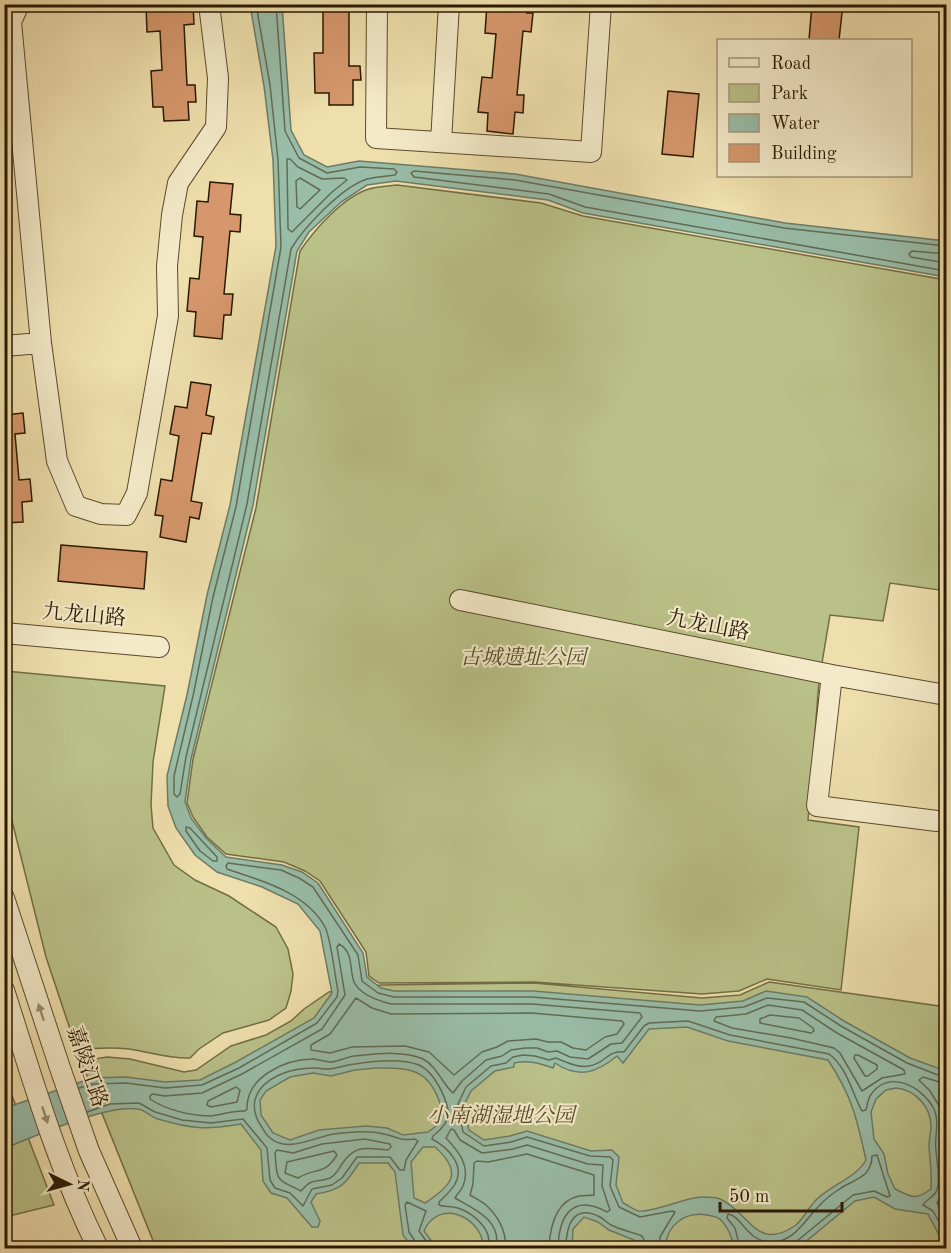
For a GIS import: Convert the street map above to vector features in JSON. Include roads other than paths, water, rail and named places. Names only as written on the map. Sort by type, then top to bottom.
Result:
[{"type":"street","points":[[19,4],[11,22],[40,343],[57,461],[76,506],[101,514],[126,515],[137,494],[168,316],[167,266],[178,183],[216,127],[218,78],[209,4]]},
{"type":"street","points":[[377,4],[376,138],[591,152],[602,4]]},
{"type":"street","points":[[441,142],[449,4]]},
{"type":"street","points":[[4,346],[40,343]]},
{"type":"street","name":"九龙山路","points":[[460,600],[832,675],[946,694]]},
{"type":"street","name":"九龙山路","points":[[4,633],[159,647]]},
{"type":"street","points":[[832,675],[817,806],[937,821]]},
{"type":"street","name":"嘉陵江路","points":[[4,898],[87,1144],[132,1248]]},
{"type":"street","points":[[4,990],[58,1154],[79,1209],[98,1248]]},
{"type":"water","points":[[250,5],[282,5],[291,130],[304,155],[327,167],[359,161],[515,174],[785,223],[946,241],[946,277],[583,213],[548,200],[396,181],[367,185],[341,202],[309,232],[297,251],[253,505],[191,759],[185,802],[191,818],[206,838],[226,857],[282,865],[302,872],[318,883],[363,953],[367,977],[381,988],[394,991],[533,991],[700,1005],[743,1001],[766,991],[807,997],[910,1058],[946,1071],[946,1241],[940,1237],[928,1214],[895,1209],[874,1197],[855,1201],[798,1248],[735,1248],[728,1229],[720,1219],[699,1214],[684,1218],[673,1227],[669,1233],[666,1248],[643,1248],[639,1242],[584,1217],[573,1229],[572,1248],[480,1248],[483,1243],[474,1225],[466,1218],[448,1213],[438,1215],[430,1221],[424,1231],[433,1243],[449,1248],[413,1248],[403,1235],[395,1172],[388,1163],[359,1163],[342,1185],[316,1194],[311,1202],[320,1221],[318,1227],[312,1227],[287,1198],[271,1193],[263,1181],[261,1150],[241,1124],[208,1128],[190,1127],[158,1119],[138,1109],[125,1109],[90,1116],[5,1148],[5,1108],[92,1078],[126,1077],[165,1082],[200,1080],[314,1018],[332,993],[320,931],[298,904],[262,887],[217,872],[195,855],[176,828],[168,806],[167,776],[187,695],[207,595],[230,505],[276,246],[273,160],[264,86]],"holes":[[[687,1027],[728,1041],[828,1060],[853,1108],[866,1160],[850,1177],[816,1200],[796,1225],[771,1235],[762,1233],[730,1205],[716,1198],[695,1198],[645,1211],[633,1209],[623,1203],[616,1185],[619,1157],[612,1150],[591,1151],[527,1131],[484,1140],[469,1130],[463,1107],[471,1091],[495,1071],[514,1067],[514,1063],[524,1062],[538,1063],[553,1068],[555,1063],[572,1071],[587,1072],[602,1067],[617,1056],[623,1063],[649,1029]],[[390,1068],[412,1071],[421,1075],[434,1089],[439,1100],[443,1114],[436,1126],[428,1132],[403,1135],[387,1128],[366,1126],[319,1130],[290,1140],[273,1133],[261,1115],[260,1100],[266,1091],[290,1077],[313,1073],[331,1076],[355,1070]],[[896,1088],[909,1092],[921,1100],[928,1112],[931,1127],[929,1146],[931,1189],[921,1195],[909,1196],[895,1189],[888,1174],[884,1154],[874,1139],[871,1112],[876,1099],[886,1090]],[[423,1147],[435,1147],[444,1156],[452,1171],[448,1184],[425,1203],[414,1198],[411,1162]]]},
{"type":"park label","name":"古城遗址公园","points":[[523,658]]},
{"type":"park label","name":"小南湖湿地公园","points":[[501,1116]]}]
